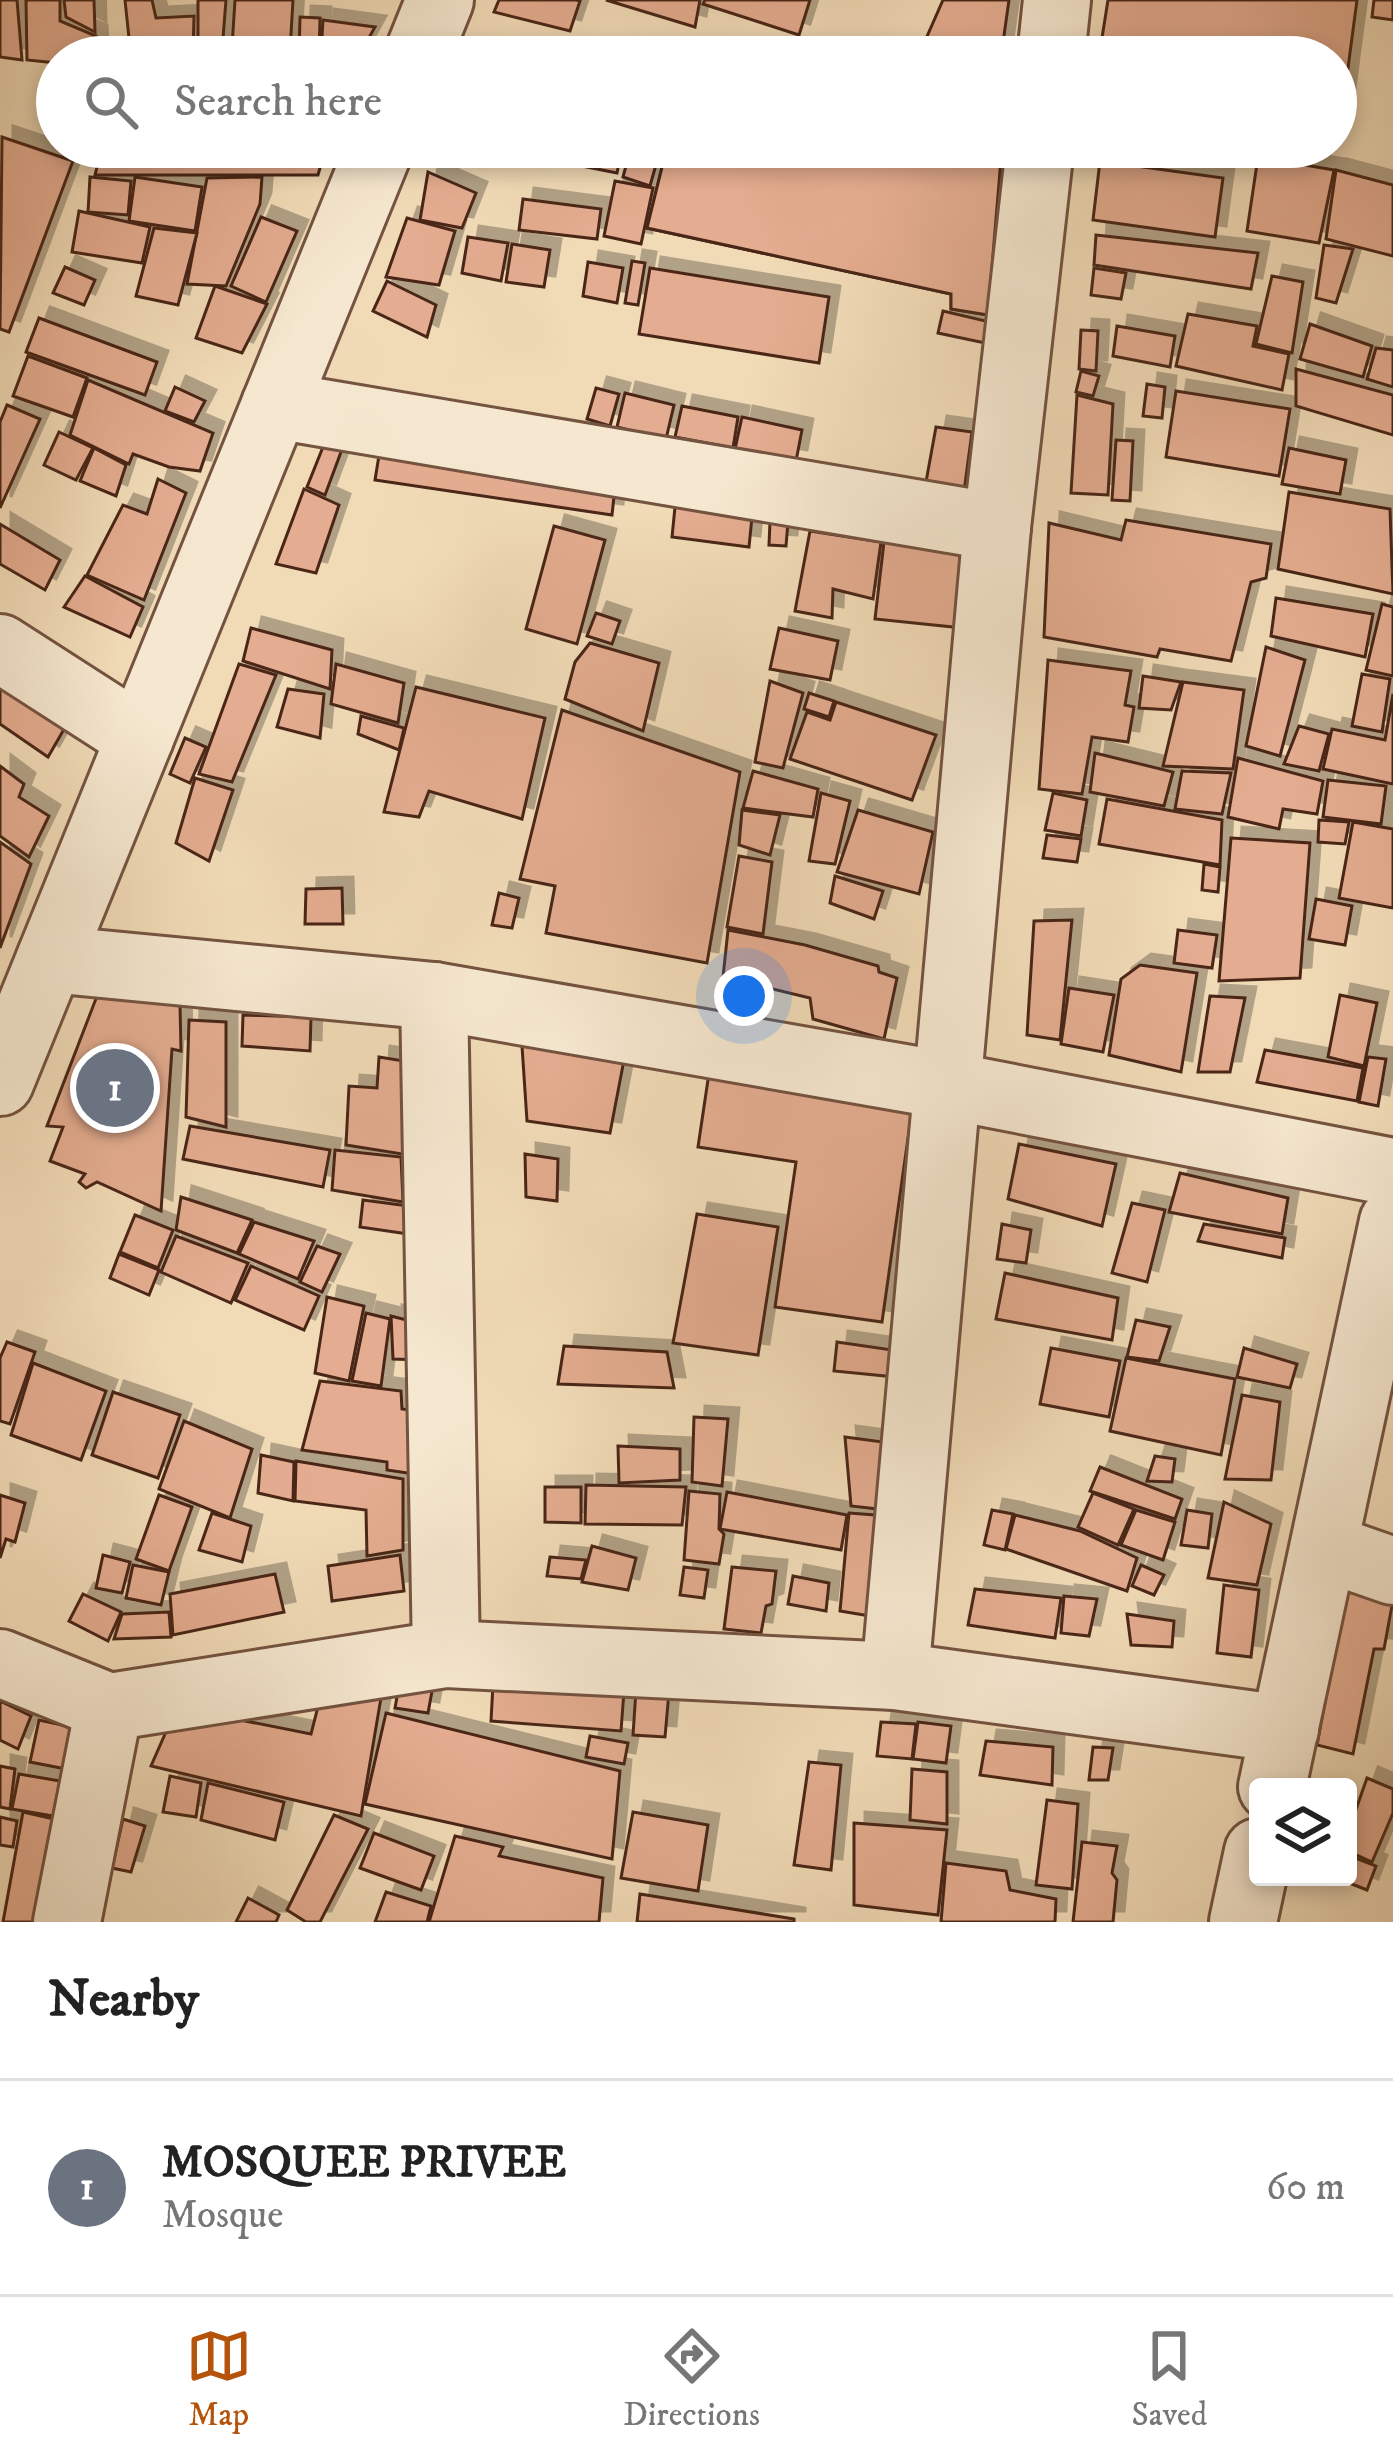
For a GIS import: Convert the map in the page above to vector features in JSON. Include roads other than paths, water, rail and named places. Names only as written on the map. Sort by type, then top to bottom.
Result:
[{"type":"street","points":[[425,36],[440,0]]},
{"type":"street","points":[[1054,36],[1058,0]]},
{"type":"street","points":[[0,1082],[371,168]]},
{"type":"street","points":[[895,1676],[997,527],[1038,168]]},
{"type":"street","points":[[275,405],[997,527]]},
{"type":"street","points":[[0,649],[140,738]]},
{"type":"street","points":[[50,959],[434,996],[950,1086],[1393,1172]]},
{"type":"street","points":[[434,996],[446,1654]]},
{"type":"street","points":[[0,1663],[109,1707],[446,1654],[895,1676],[1278,1758],[1393,1222]]},
{"type":"street","points":[[1324,1547],[1393,1570]]},
{"type":"street","points":[[67,1922],[109,1707]]},
{"type":"street","points":[[1243,1922],[1251,1886]]},
{"type":"place","name":"MOSQUEE PRIVEE","points":[[115,1088]]}]
